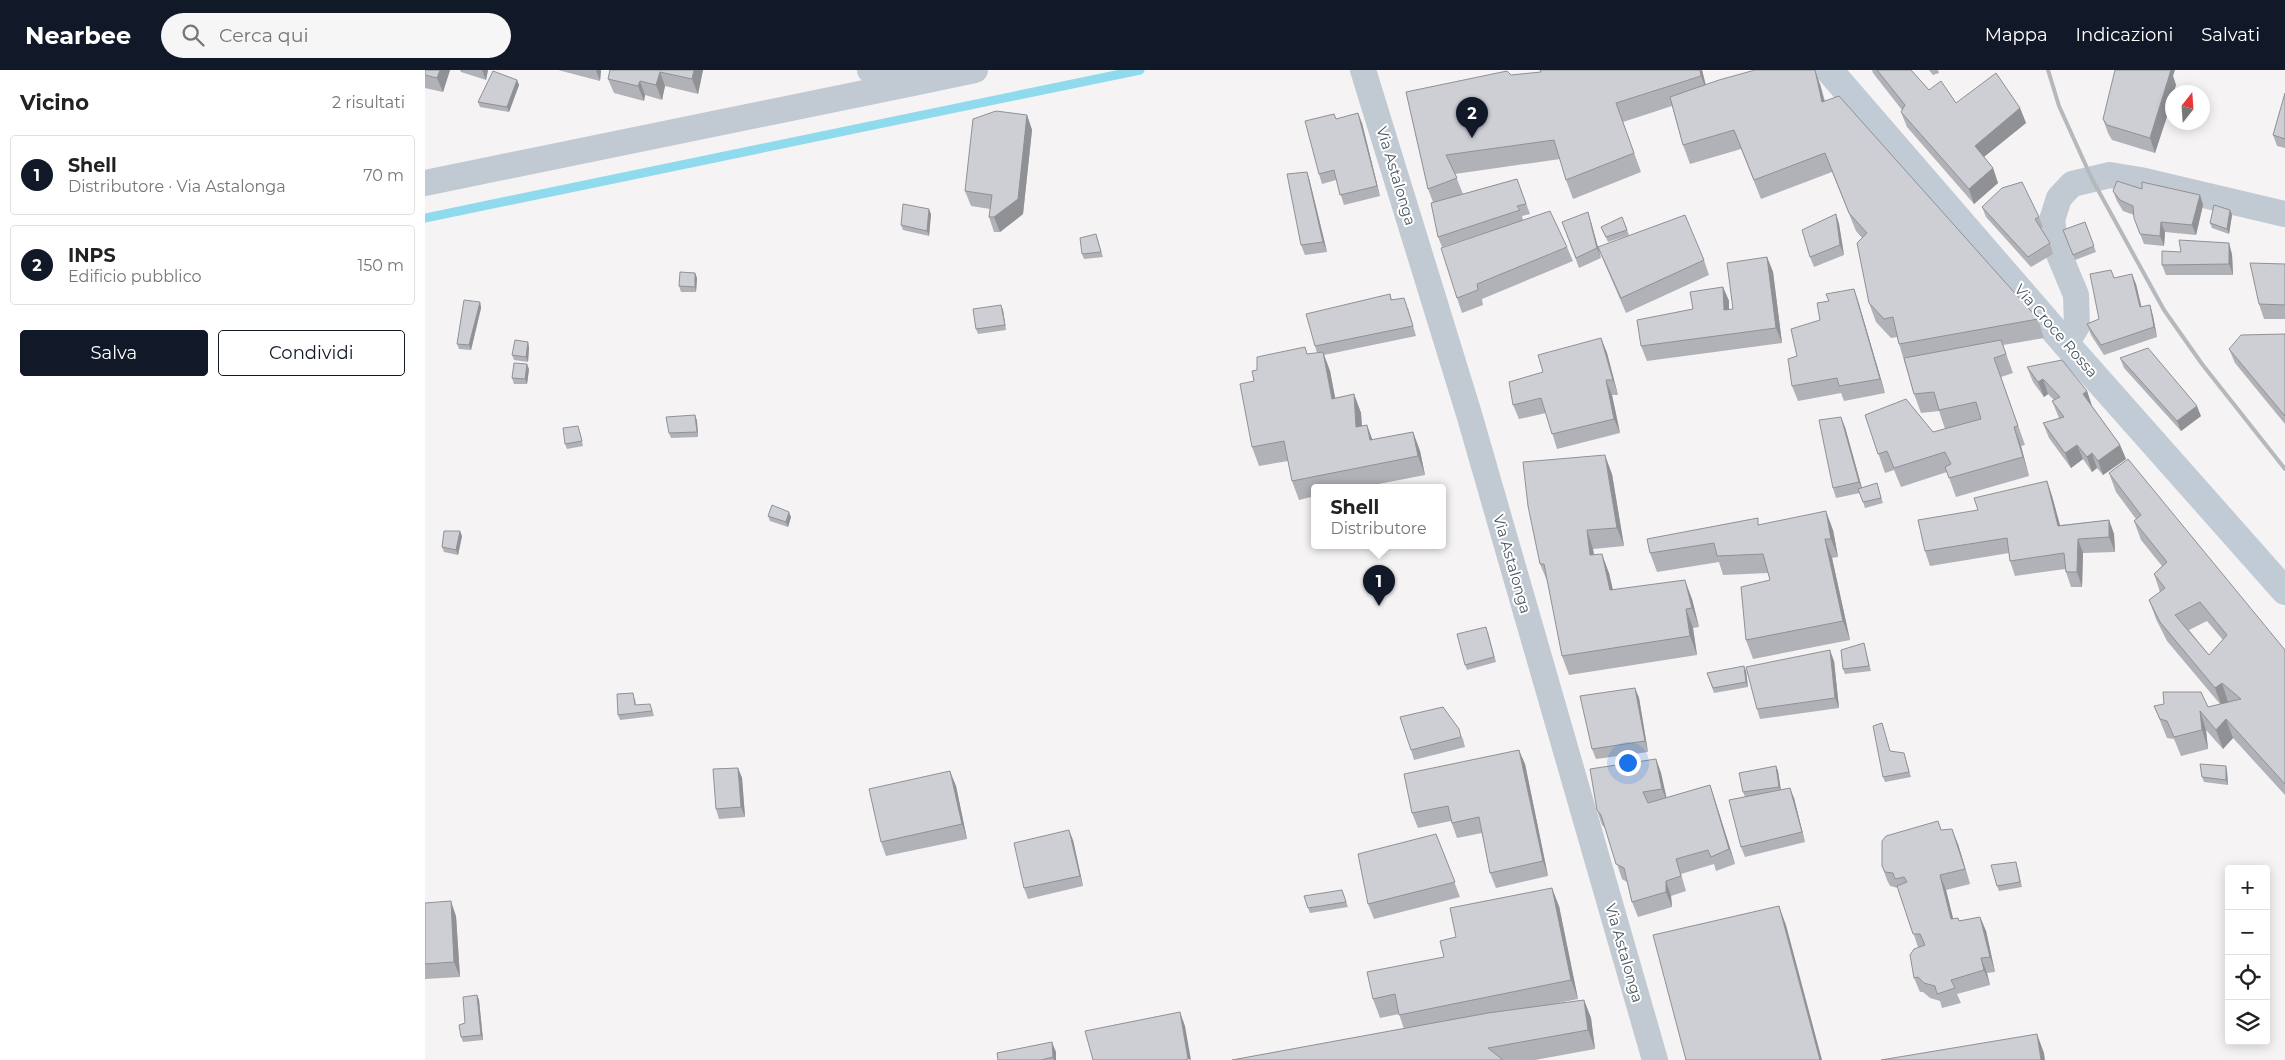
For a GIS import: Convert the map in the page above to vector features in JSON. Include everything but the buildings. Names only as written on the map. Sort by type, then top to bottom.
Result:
[{"type":"main road","name":"Via Croce Rossa","points":[[1829,70],[2066,344],[2285,591]]},
{"type":"street","points":[[871,70],[918,82]]},
{"type":"street","points":[[425,183],[975,70]]},
{"type":"street","name":"Via Astalonga","points":[[1363,70],[1469,414],[1655,1060]]},
{"type":"street","points":[[2066,344],[2077,326],[2076,295],[2055,247],[2052,220],[2059,198],[2071,184],[2110,175],[2141,180],[2285,214]]},
{"type":"waterway","points":[[425,218],[1140,70]]},
{"type":"railway","points":[[2048,70],[2059,106],[2092,179],[2164,310],[2202,364],[2285,469]]},
{"type":"place","name":"INPS","points":[[1472,138]]},
{"type":"place","name":"Shell","points":[[1379,606]]}]
